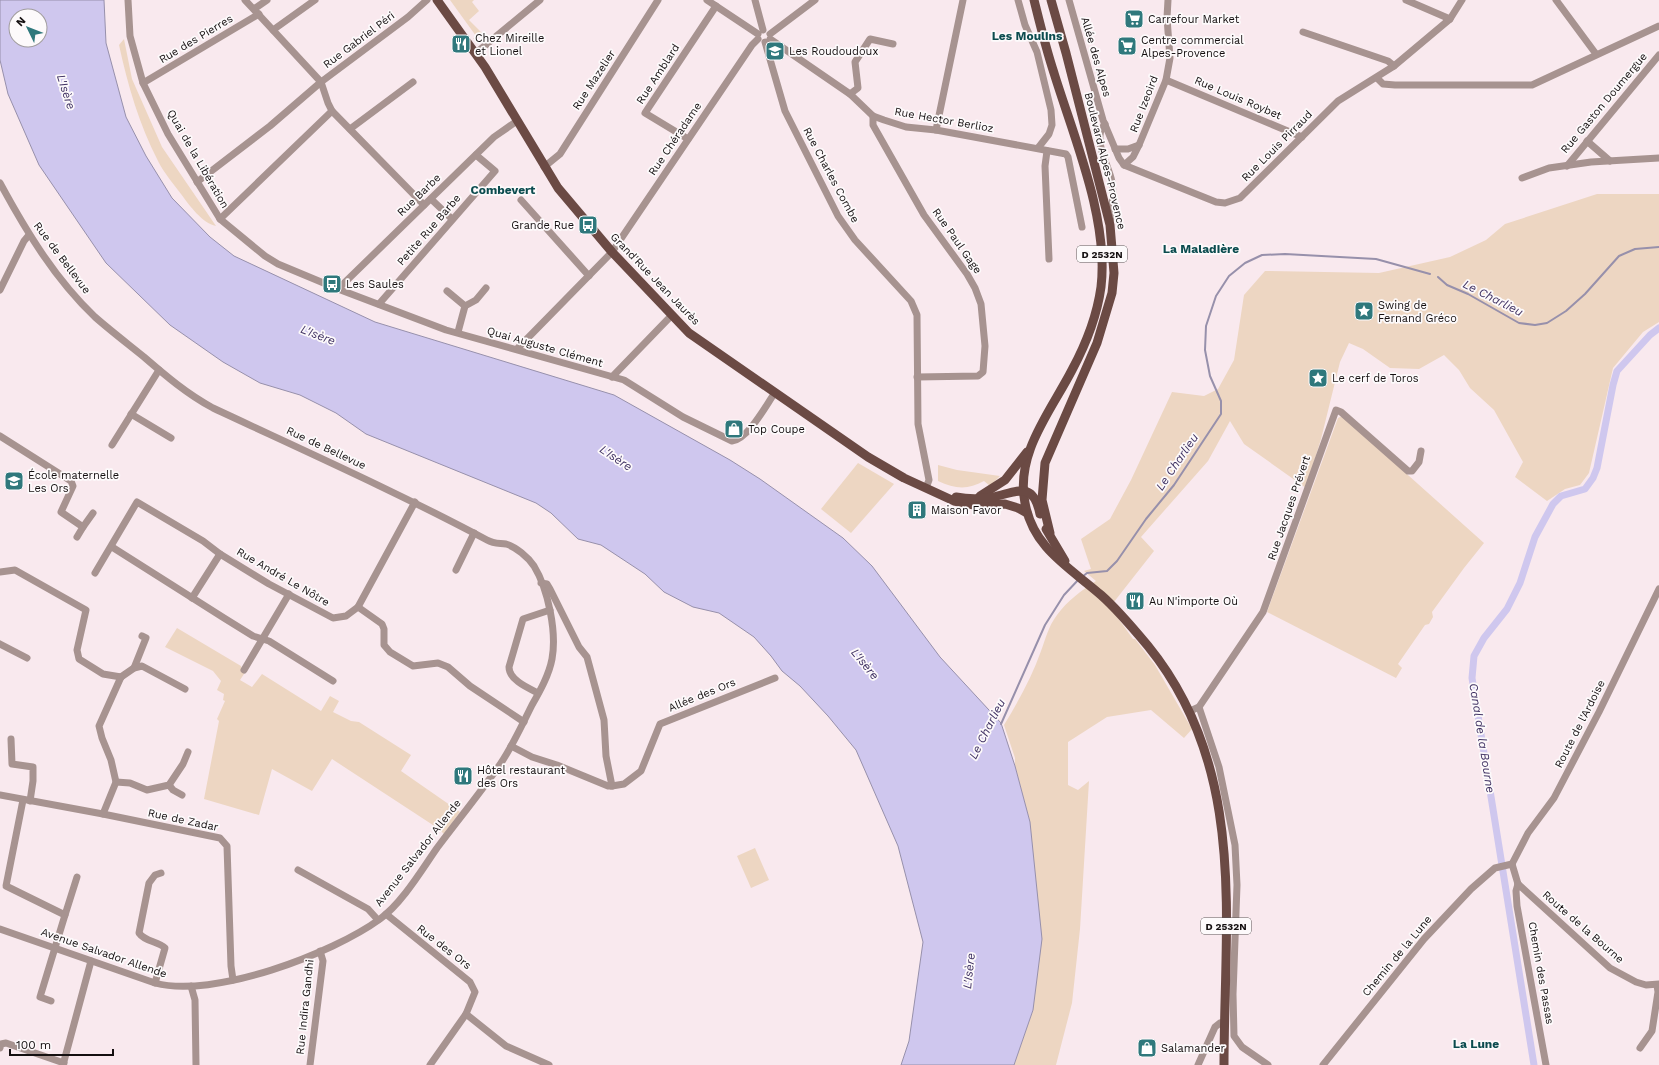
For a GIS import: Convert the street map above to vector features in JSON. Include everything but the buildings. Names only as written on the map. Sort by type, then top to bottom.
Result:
[{"type":"main road","name":"Grand'Rue Jean Jaurès","points":[[437,0],[476,53],[544,167],[573,208],[671,316],[689,333],[774,394],[868,457],[935,493]]},
{"type":"main road","name":"Boulevard Alpes-Provence","points":[[1023,490],[1024,472],[1031,446],[1040,426],[1072,371],[1090,329],[1097,309],[1103,265],[1102,244],[1092,196],[1054,72],[1034,0]]},
{"type":"main road","name":"Boulevard Alpes-Provence","points":[[1050,533],[1042,500],[1045,463],[1106,318],[1112,293],[1114,273],[1110,225],[1051,0]]},
{"type":"main road","points":[[976,498],[1005,480],[1031,446]]},
{"type":"main road","points":[[935,493],[963,498],[976,498],[992,497],[1017,490],[1023,490]]},
{"type":"main road","name":"D 2532N","points":[[1023,490],[1035,499],[1041,522],[1050,533],[1058,550],[1076,573]]},
{"type":"main road","name":"D 2532N","points":[[1023,490],[1027,513],[1044,546],[1117,610],[1149,647],[1171,677],[1190,711],[1206,752],[1211,768],[1224,843],[1227,889],[1224,1065]]},
{"type":"main road","points":[[935,493],[964,504],[1011,505],[1027,513]]},
{"type":"street","name":"Quai de la Libération","points":[[128,0],[130,36],[143,83],[168,134],[220,219],[265,256],[278,264],[338,289]]},
{"type":"street","points":[[245,0],[257,11],[321,82],[332,111],[424,205]]},
{"type":"street","name":"Rue des Pierres","points":[[143,83],[257,11],[267,0]]},
{"type":"street","points":[[273,30],[315,0]]},
{"type":"street","name":"Rue Gabriel Péri","points":[[197,182],[270,126],[321,82],[408,17],[427,0]]},
{"type":"street","points":[[476,53],[540,0]]},
{"type":"street","name":"Rue Mazelier","points":[[544,167],[560,154],[658,0]]},
{"type":"street","points":[[707,0],[768,38]]},
{"type":"street","points":[[755,0],[760,34]]},
{"type":"street","points":[[768,38],[815,0]]},
{"type":"street","points":[[936,130],[963,0]]},
{"type":"street","points":[[1018,0],[1025,25],[1038,52],[1051,110],[1052,124],[1049,134],[1038,148]]},
{"type":"street","name":"Allée des Alpes","points":[[1069,0],[1104,122],[1099,136],[1112,183],[1112,209],[1110,225]]},
{"type":"street","name":"Rue Izeoird","points":[[1124,165],[1133,156],[1140,145],[1166,80],[1170,58],[1166,18],[1168,0]]},
{"type":"street","points":[[1406,0],[1450,19]]},
{"type":"street","name":"Rue Louis Pirraud","points":[[1124,165],[1216,202],[1225,204],[1240,198],[1338,101],[1394,66],[1450,19],[1462,0]]},
{"type":"street","points":[[1556,0],[1596,54]]},
{"type":"street","name":"Rue Amblard","points":[[688,140],[645,113],[716,6]]},
{"type":"street","points":[[1377,78],[1384,84],[1395,85],[1532,85],[1659,26]]},
{"type":"street","points":[[760,34],[767,31],[768,38]]},
{"type":"street","points":[[1303,32],[1388,61],[1394,66]]},
{"type":"street","name":"Rue Chéradame","points":[[517,349],[612,252],[760,34]]},
{"type":"street","name":"Rue Hector Berlioz","points":[[768,38],[850,94],[873,116],[906,126],[936,130],[1066,154],[1068,157],[1082,227]]},
{"type":"street","name":"Rue Charles Combe","points":[[768,38],[785,111],[838,216],[855,240],[911,301],[917,315],[918,424],[929,480],[926,488]]},
{"type":"street","points":[[850,94],[858,88],[855,62],[870,39],[893,44]]},
{"type":"street","name":"Rue Gaston Doumergue","points":[[1567,166],[1659,55]]},
{"type":"street","name":"Rue Louis Roybet","points":[[1166,80],[1302,137]]},
{"type":"street","points":[[350,129],[413,82]]},
{"type":"street","points":[[220,219],[332,111]]},
{"type":"street","name":"Rue Paul Gage","points":[[873,116],[873,125],[924,214],[967,274],[981,304],[985,346],[983,372],[978,376],[918,377]]},
{"type":"street","name":"Rue Barbe","points":[[338,289],[494,137],[517,121]]},
{"type":"street","points":[[1104,122],[1119,158],[1124,165]]},
{"type":"street","points":[[1587,141],[1610,161]]},
{"type":"street","name":"Rue Izeoird","points":[[1115,149],[1128,149],[1140,145]]},
{"type":"street","points":[[1047,150],[1045,166],[1049,259]]},
{"type":"street","name":"Petite Rue Barbe","points":[[379,304],[495,171],[476,155]]},
{"type":"street","points":[[1522,178],[1549,168],[1610,161],[1659,158]]},
{"type":"street","name":"Rue de Bellevue","points":[[0,183],[29,235],[52,267],[94,316],[185,391],[208,405],[415,502],[491,542],[505,544],[517,551],[530,562],[541,583],[550,610],[554,629],[554,652],[552,663],[511,746]]},
{"type":"street","points":[[431,199],[452,219]]},
{"type":"street","points":[[521,200],[588,276]]},
{"type":"street","points":[[0,290],[29,235]]},
{"type":"street","points":[[458,332],[465,306],[476,300],[486,288]]},
{"type":"street","name":"Quai Auguste Clément","points":[[338,289],[446,330],[458,332],[624,380],[690,420],[732,442],[738,441],[745,435],[774,394]]},
{"type":"street","points":[[447,291],[465,306]]},
{"type":"street","points":[[612,377],[671,316]]},
{"type":"street","points":[[112,445],[159,370]]},
{"type":"street","name":"Rue Jacques Prévert","points":[[1190,711],[1199,706],[1263,612],[1336,410],[1341,412],[1408,471],[1412,472],[1419,462],[1421,451]]},
{"type":"street","points":[[131,414],[171,438]]},
{"type":"street","points":[[0,436],[71,481],[73,486],[61,512],[83,528]]},
{"type":"street","name":"Rue André Le Nôtre","points":[[112,547],[138,502],[203,540],[220,554],[333,618],[346,616],[358,607]]},
{"type":"street","points":[[415,502],[358,607],[384,627],[384,645],[390,652],[413,666],[438,663],[448,667],[470,686],[524,722]]},
{"type":"street","points":[[77,536],[94,513]]},
{"type":"street","points":[[456,570],[474,533]]},
{"type":"street","points":[[95,573],[112,547],[242,629],[262,639],[333,681]]},
{"type":"street","points":[[192,598],[220,554]]},
{"type":"street","points":[[0,572],[15,570],[86,610],[77,650],[80,659],[103,674],[121,677]]},
{"type":"street","points":[[511,746],[532,757],[557,765],[608,786],[612,786],[606,756],[604,720],[586,657],[579,647],[550,589],[546,584],[541,583]]},
{"type":"street","name":"Route de l'Ardoise","points":[[1512,864],[1528,832],[1554,798],[1599,712],[1659,589]]},
{"type":"street","points":[[244,670],[290,594]]},
{"type":"street","points":[[538,693],[513,678],[509,667],[523,619],[550,610]]},
{"type":"street","points":[[134,668],[146,638],[142,636]]},
{"type":"street","points":[[0,645],[27,658]]},
{"type":"street","points":[[103,814],[116,782],[111,760],[102,738],[100,726],[121,677],[134,668],[142,666],[185,689]]},
{"type":"street","name":"Allée des Ors","points":[[612,786],[624,784],[641,771],[660,724],[775,678]]},
{"type":"street","points":[[1199,706],[1219,767],[1235,845],[1237,885],[1233,994],[1234,1036],[1242,1047],[1268,1065]]},
{"type":"street","points":[[11,739],[12,764],[33,767],[34,781],[27,801],[6,886],[65,915]]},
{"type":"street","name":"Avenue Salvador Allende","points":[[0,928],[55,949],[155,983],[170,986],[191,986],[233,980],[276,970],[320,951],[378,920],[386,914],[492,774],[511,746]]},
{"type":"street","points":[[116,782],[130,784],[147,790],[169,785],[183,764],[188,752]]},
{"type":"street","points":[[169,785],[173,790],[182,796]]},
{"type":"street","name":"Rue de Zadar","points":[[0,795],[220,838],[227,846],[233,980]]},
{"type":"street","points":[[1512,864],[1518,884]]},
{"type":"street","name":"Chemin de la Lune","points":[[1323,1065],[1424,939],[1471,889],[1495,868],[1512,864]]},
{"type":"street","points":[[298,870],[368,908],[378,920]]},
{"type":"street","points":[[155,983],[165,948],[160,944],[142,937],[139,934],[149,883],[155,875],[161,873]]},
{"type":"street","points":[[51,1001],[40,997],[77,877]]},
{"type":"street","name":"Route de la Bourne","points":[[1518,884],[1610,968],[1636,982],[1658,988]]},
{"type":"street","name":"Chemin des Passas","points":[[1518,884],[1516,891],[1517,906],[1546,1065]]},
{"type":"street","name":"Rue des Ors","points":[[386,914],[470,982],[475,992],[466,1014],[430,1065]]},
{"type":"street","name":"Rue Indira Gandhi","points":[[310,1065],[322,961],[320,951]]},
{"type":"street","points":[[0,1048],[1,1044],[6,1043],[63,1064],[91,961]]},
{"type":"street","points":[[191,986],[195,1000],[196,1065]]},
{"type":"street","points":[[1640,1048],[1652,1031],[1658,988]]},
{"type":"street","points":[[466,1014],[506,1046],[549,1065]]},
{"type":"street","points":[[1198,1065],[1214,1027],[1220,1022],[1225,1022]]},
{"type":"shaded area","points":[[450,0],[474,0],[472,2],[479,11],[469,20],[483,34],[473,39],[476,36]]},
{"type":"shaded area","points":[[124,39],[132,79],[162,147],[216,226],[201,218],[192,209],[166,174],[151,147],[140,119],[126,75],[119,45]]},
{"type":"shaded area","points":[[1597,194],[1659,194],[1659,322],[1643,332],[1613,368],[1589,473],[1580,485],[1565,489],[1547,501],[1515,477],[1523,462],[1494,410],[1470,388],[1459,370],[1444,355],[1419,369],[1390,368],[1363,349],[1349,343],[1340,362],[1321,439],[1306,488],[1244,444],[1230,421],[1208,461],[1141,537],[1154,551],[1110,607],[1133,639],[1135,639],[1155,665],[1192,729],[1184,738],[1151,710],[1107,717],[1068,742],[1068,785],[1078,790],[1089,781],[1080,929],[1072,1003],[1056,1065],[1014,1065],[1033,1010],[1030,822],[1015,766],[1015,758],[1004,725],[1029,680],[1049,628],[1054,619],[1070,600],[1096,581],[1084,571],[1091,569],[1081,539],[1110,519],[1131,480],[1172,392],[1204,396],[1218,389],[1234,360],[1244,295],[1265,271],[1379,273],[1450,257],[1486,240],[1505,224]]},
{"type":"shaded area","points":[[1342,416],[1484,543],[1432,612],[1433,617],[1429,624],[1425,625],[1398,664],[1402,668],[1396,678],[1267,612],[1338,418]]},
{"type":"shaded area","points":[[858,463],[894,484],[851,533],[821,509]]},
{"type":"shaded area","points":[[938,465],[957,470],[1000,476],[990,486],[984,481],[967,487],[950,486],[938,481]]},
{"type":"shaded area","points":[[177,628],[241,666],[244,674],[240,680],[252,687],[262,674],[321,711],[330,696],[339,701],[333,712],[351,721],[359,722],[411,755],[401,771],[460,812],[444,834],[439,829],[332,759],[312,791],[272,769],[259,815],[204,799],[219,721],[217,719],[225,701],[223,700],[224,694],[217,690],[221,681],[213,671],[165,647]]},
{"type":"shaded area","points":[[755,848],[769,880],[751,888],[737,856]]},
{"type":"water","name":"L'Isère","points":[[0,0],[104,0],[106,43],[126,117],[146,156],[172,198],[210,237],[234,256],[375,322],[614,395],[730,460],[760,479],[843,538],[872,566],[940,657],[1001,723],[1015,766],[1030,822],[1042,939],[1033,1010],[1014,1065],[901,1065],[909,1041],[923,942],[898,846],[856,750],[828,716],[800,686],[782,671],[754,637],[719,613],[693,607],[664,592],[645,574],[601,545],[578,539],[551,513],[536,503],[366,434],[336,413],[300,395],[260,383],[223,362],[170,325],[106,263],[39,165],[8,94],[0,60]]},
{"type":"waterway","name":"Le Charlieu","points":[[1438,277],[1447,285],[1468,294],[1519,323],[1535,325],[1547,323],[1566,311],[1585,294],[1619,256],[1635,249],[1659,247]]},
{"type":"waterway","name":"Le Charlieu","points":[[1082,577],[1087,573],[1107,571],[1117,561],[1146,519],[1174,485],[1221,414],[1221,401],[1210,376],[1205,350],[1206,326],[1216,296],[1229,276],[1245,263],[1262,255],[1285,254],[1376,259],[1430,274]]},
{"type":"waterway","name":"Canal de la Bourne","points":[[1534,1065],[1472,678],[1474,656],[1484,638],[1507,609],[1520,583],[1535,537],[1553,504],[1561,496],[1585,489],[1593,478],[1597,468],[1617,371],[1650,335],[1659,328]]},
{"type":"waterway","name":"Le Charlieu","points":[[1001,724],[1045,625],[1064,595],[1079,579]]},
{"type":"place","name":"Carrefour Market","points":[[1134,19]]},
{"type":"place","name":"Chez Mireille et Lionel","points":[[461,44]]},
{"type":"place","name":"Centre commercial Alpes-Provence","points":[[1127,46]]},
{"type":"place","name":"Les Roudoudoux","points":[[775,51]]},
{"type":"place","name":"Grande Rue","points":[[588,225]]},
{"type":"place","name":"Les Saules","points":[[332,284]]},
{"type":"place","name":"Swing de Fernand Gréco","points":[[1364,311]]},
{"type":"place","name":"Le cerf de Toros","points":[[1318,378]]},
{"type":"place","name":"Top Coupe","points":[[734,429]]},
{"type":"place","name":"École maternelle Les Ors","points":[[14,481]]},
{"type":"place","name":"Maison Favor","points":[[917,510]]},
{"type":"place","name":"Au N'importe Où","points":[[1135,601]]},
{"type":"place","name":"Hôtel restaurant des Ors","points":[[463,776]]},
{"type":"place","name":"Salamander","points":[[1147,1048]]},
{"type":"district","name":"Les Moulins","points":[[1027,36]]},
{"type":"district","name":"Combevert","points":[[503,190]]},
{"type":"district","name":"La Maladière","points":[[1201,249]]},
{"type":"district","name":"La Lune","points":[[1476,1044]]}]
